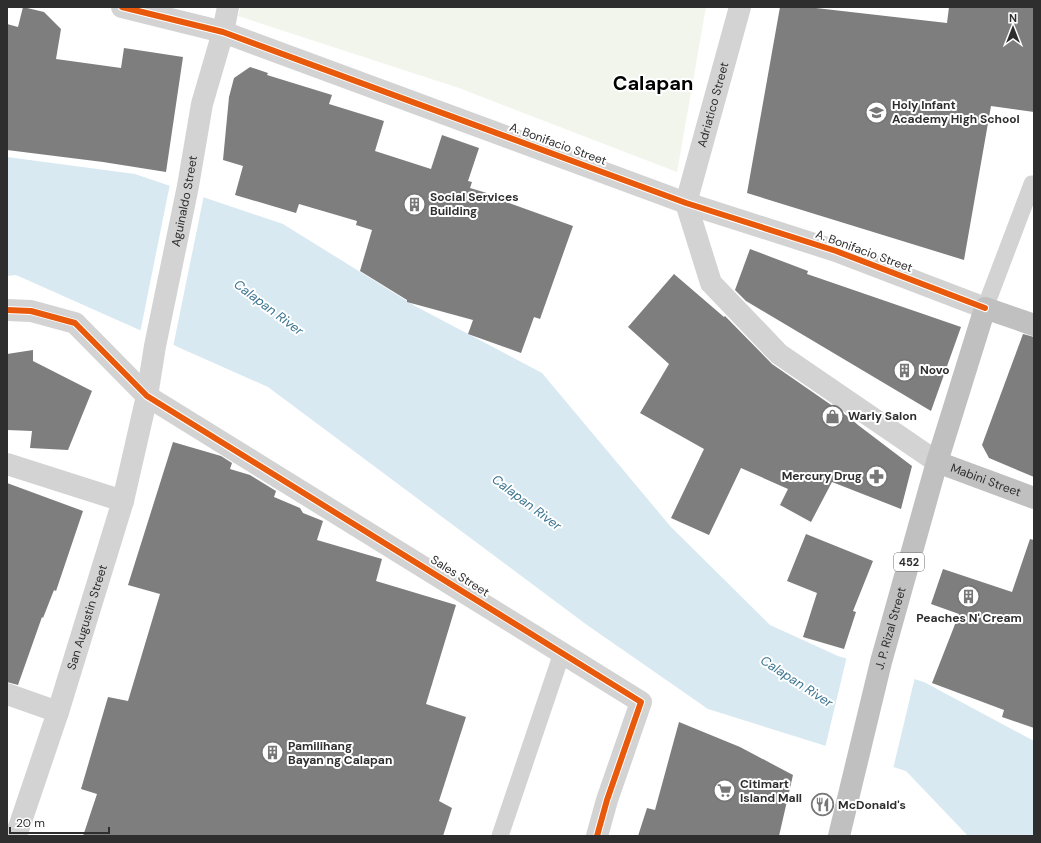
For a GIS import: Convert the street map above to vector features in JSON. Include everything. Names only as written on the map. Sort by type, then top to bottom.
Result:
[{"type":"highway","name":"A. Bonifacio Street","points":[[985,308],[1034,325]]},
{"type":"highway","name":"J. P. Rizal Street","points":[[839,836],[881,662],[937,462],[985,308]]},
{"type":"highway","name":"Mabini Street","points":[[937,462],[1034,498]]},
{"type":"street","name":"A. Bonifacio Street","points":[[122,7],[223,32],[686,203],[836,251],[985,308]]},
{"type":"street","name":"Aguinaldo Street","points":[[147,396],[188,186],[202,104],[223,32],[228,7]]},
{"type":"street","name":"Adriatico Street","points":[[686,203],[740,7]]},
{"type":"street","points":[[686,203],[711,283],[779,354],[937,462]]},
{"type":"street","name":"Sales Street","points":[[7,310],[30,311],[75,323],[147,396],[641,702],[607,800],[597,836]]},
{"type":"street","name":"San Augustin Street","points":[[16,836],[58,712],[123,501],[147,396]]},
{"type":"street","points":[[7,464],[123,501]]},
{"type":"street","points":[[7,694],[58,712]]},
{"type":"lane","points":[[985,308],[1032,184],[1034,184]]},
{"type":"lane","points":[[500,836],[562,653]]},
{"type":"shaded area","points":[[241,7],[706,7],[677,172],[459,88],[238,16]]},
{"type":"water","name":"Calapan River","points":[[7,157],[135,174],[283,224],[415,306],[542,373],[671,527],[770,625],[838,656],[924,682],[1034,741],[1034,836],[968,836],[906,771],[708,709],[587,625],[268,387],[16,275],[7,276]]},
{"type":"pier","points":[[170,184],[204,195],[173,347],[140,333]]},
{"type":"pier","points":[[847,656],[915,677],[893,769],[825,748]]},
{"type":"building","points":[[23,7],[44,12],[61,29],[56,59],[121,68],[124,48],[183,57],[166,172],[103,162],[7,150],[7,24],[18,27]]},
{"type":"building","name":"Holy Infant Academy High School","points":[[780,7],[807,7],[947,23],[949,7],[1034,7],[1034,112],[991,106],[964,260],[747,193]]},
{"type":"building","points":[[250,67],[268,73],[267,75],[332,95],[329,104],[384,121],[375,151],[431,169],[442,135],[479,148],[468,181],[472,182],[470,188],[510,200],[509,203],[573,226],[540,319],[534,317],[521,353],[468,334],[473,320],[407,302],[407,300],[360,271],[372,230],[356,225],[357,221],[299,204],[296,213],[235,195],[243,166],[223,160],[229,97],[234,78]]},
{"type":"building","name":"Novo","points":[[750,249],[808,271],[807,274],[961,327],[931,411],[746,301],[735,290]]},
{"type":"building","points":[[674,274],[724,317],[725,316],[772,364],[850,418],[912,466],[901,509],[832,482],[811,522],[780,505],[788,489],[741,468],[709,535],[671,518],[704,449],[640,413],[669,364],[628,327]]},
{"type":"building","points":[[1023,334],[1034,337],[1034,477],[989,458],[982,445]]},
{"type":"building","points":[[33,350],[33,361],[92,391],[68,450],[30,448],[32,431],[7,430],[7,354]]},
{"type":"building","name":"Pamilihang Bayan ng Calapan","points":[[173,442],[221,456],[232,463],[230,469],[250,475],[276,491],[274,497],[300,508],[303,513],[323,521],[317,540],[382,559],[376,581],[456,605],[426,704],[466,717],[439,801],[452,808],[443,836],[83,836],[97,794],[81,789],[108,697],[128,701],[160,594],[128,585]]},
{"type":"building","points":[[7,483],[83,511],[56,591],[54,590],[43,618],[42,617],[18,685],[7,682]]},
{"type":"building","points":[[806,534],[873,561],[853,611],[856,612],[844,649],[803,637],[817,593],[787,581]]},
{"type":"building","points":[[1030,539],[1034,540],[1034,728],[1002,717],[1004,710],[932,683],[959,614],[931,604],[943,569],[1012,592]]},
{"type":"building","name":"Citimart Island Mall","points":[[679,722],[740,747],[793,775],[779,836],[638,836],[647,808],[655,810]]},
{"type":"cycle path","points":[[122,7],[223,32],[686,203],[836,251],[985,308]]},
{"type":"cycle path","points":[[7,310],[31,311],[75,323],[147,396],[641,702],[607,800],[597,836]]},
{"type":"place","name":"Holy Infant Academy High School","points":[[876,112]]},
{"type":"place","name":"Social Services Building","points":[[414,204]]},
{"type":"place","name":"Novo","points":[[904,370]]},
{"type":"place","name":"Warly Salon","points":[[833,416]]},
{"type":"place","name":"Mercury Drug","points":[[877,476]]},
{"type":"place","name":"Peaches N' Cream","points":[[969,597]]},
{"type":"place","name":"Pamilihang Bayan ng Calapan","points":[[273,753]]},
{"type":"place","name":"Citimart Island Mall","points":[[724,791]]},
{"type":"place","name":"McDonald's","points":[[822,805]]},
{"type":"district","name":"Calapan","points":[[653,83]]}]
